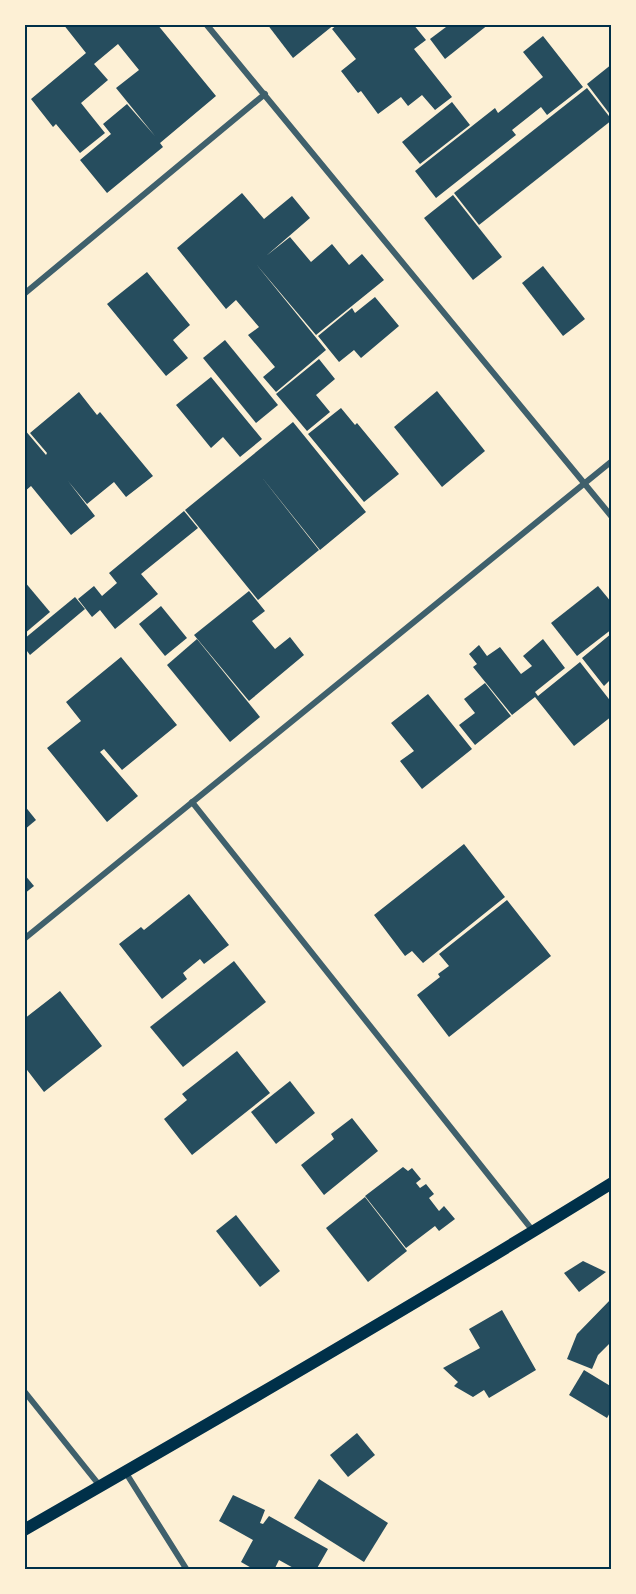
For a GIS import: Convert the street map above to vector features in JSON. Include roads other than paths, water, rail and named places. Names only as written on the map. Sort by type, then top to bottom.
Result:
[{"type":"main road","points":[[24,1530],[126,1473],[612,1183]]},
{"type":"street","points":[[206,24],[612,517]]},
{"type":"street","points":[[24,294],[265,94]]},
{"type":"street","points":[[24,939],[612,461]]},
{"type":"street","points":[[192,802],[533,1232]]},
{"type":"street","points":[[24,1391],[100,1486]]},
{"type":"street","points":[[126,1473],[188,1570]]}]
